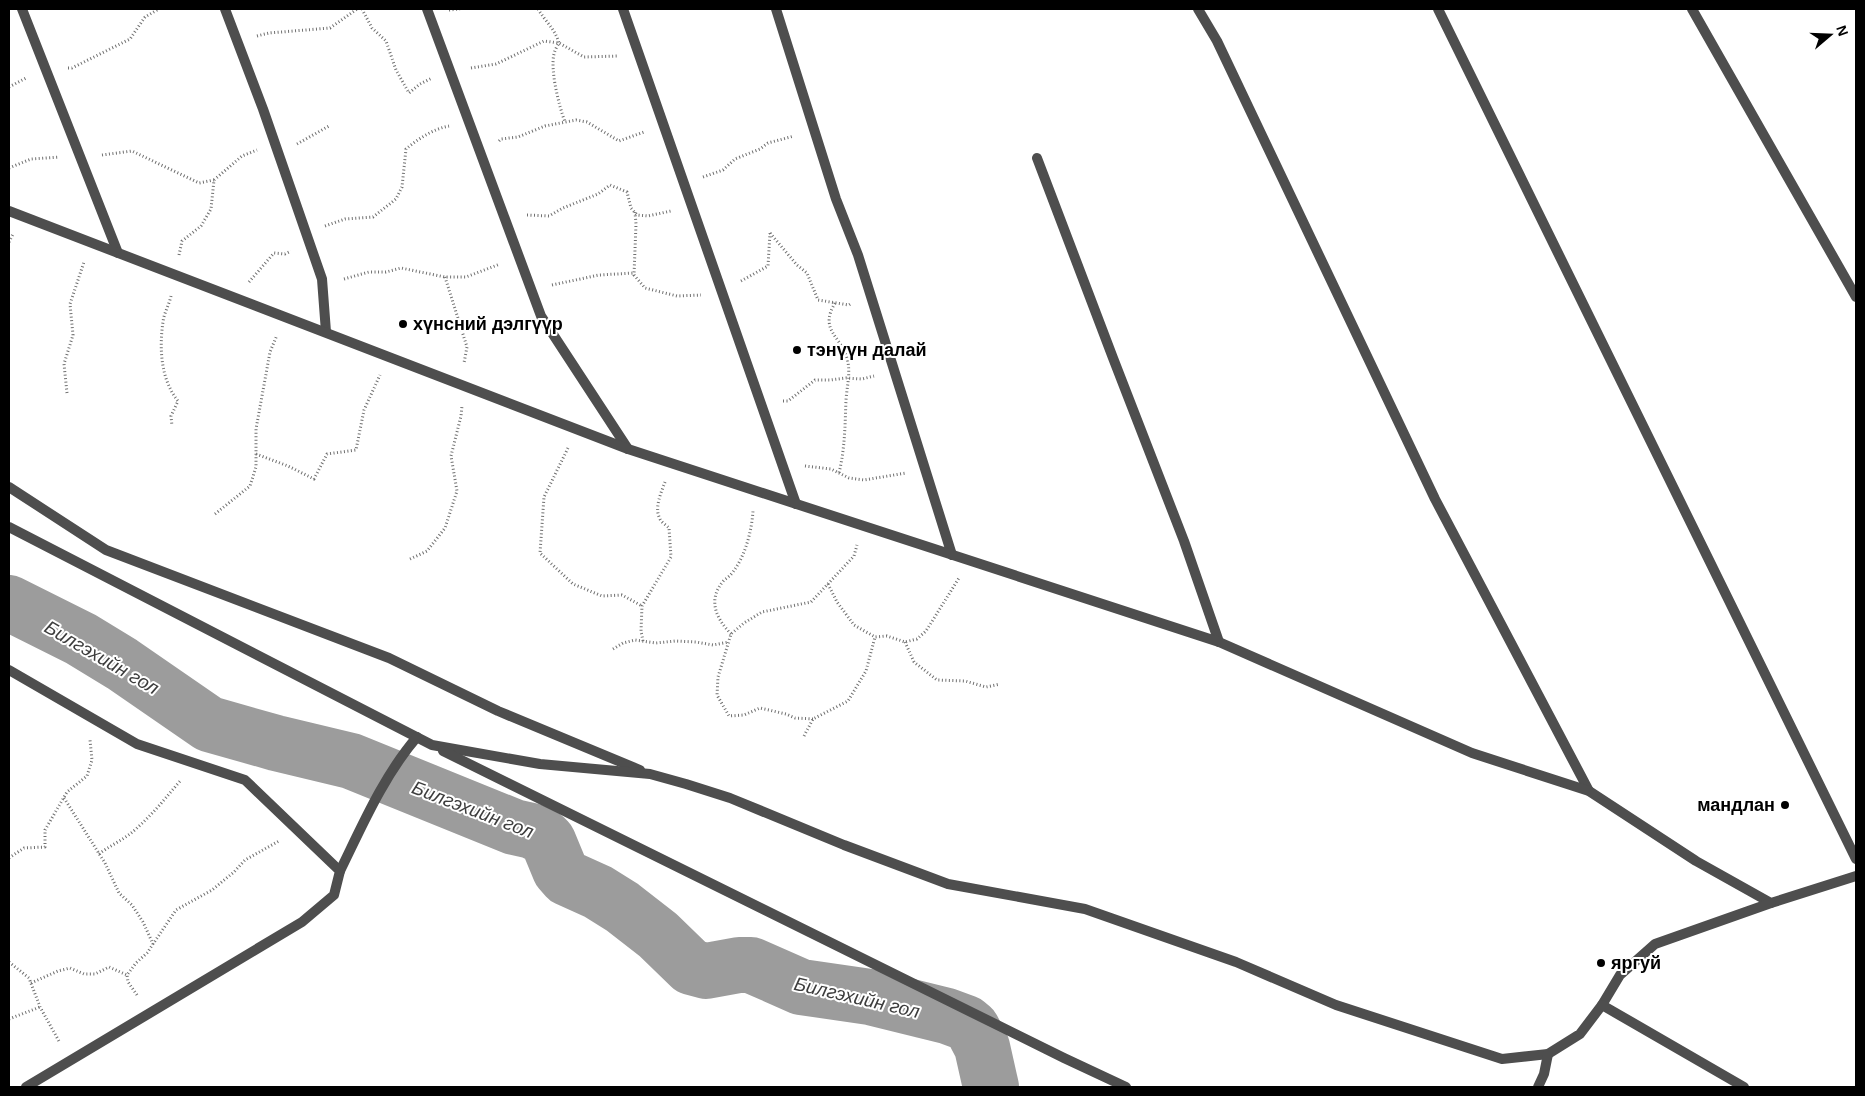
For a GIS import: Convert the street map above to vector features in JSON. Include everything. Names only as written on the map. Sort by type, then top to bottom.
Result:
[{"type":"street","points":[[22,9],[118,253]]},
{"type":"street","points":[[225,9],[277,148],[322,279],[326,332]]},
{"type":"street","points":[[427,9],[541,316],[628,449]]},
{"type":"street","points":[[623,9],[686,184],[796,504]]},
{"type":"street","points":[[776,9],[836,198],[858,255],[952,555]]},
{"type":"street","points":[[1198,9],[1222,50],[1435,499],[1589,791]]},
{"type":"street","points":[[1438,9],[1856,859]]},
{"type":"street","points":[[1692,9],[1856,297]]},
{"type":"street","points":[[1038,158],[1109,349],[1184,541],[1219,642]]},
{"type":"street","points":[[9,211],[628,449],[1219,642],[1472,753],[1589,791],[1696,861],[1771,903]]},
{"type":"street","points":[[9,486],[106,550],[389,658],[498,711],[650,774],[730,798],[852,848],[948,884],[1085,909],[1236,962],[1336,1005],[1502,1059],[1548,1054],[1580,1034],[1602,1005],[1620,975],[1655,944],[1771,903],[1856,876]]},
{"type":"street","points":[[9,527],[416,737],[1126,1087]]},
{"type":"street","points":[[9,670],[137,744],[245,780],[340,871]]},
{"type":"street","points":[[26,1087],[302,922],[334,895],[340,871],[365,818],[404,752],[416,737]]},
{"type":"street","points":[[432,745],[540,764],[650,774]]},
{"type":"street","points":[[1602,1005],[1744,1087]]},
{"type":"street","points":[[1538,1087],[1544,1074],[1548,1054]]},
{"type":"path","points":[[44,66],[72,68],[130,39],[145,17],[159,9]]},
{"type":"path","points":[[238,45],[254,36],[269,33],[330,28],[357,9]]},
{"type":"path","points":[[362,9],[372,28],[386,41],[396,70],[410,92]]},
{"type":"path","points":[[538,9],[555,31],[559,43],[554,54],[552,68],[564,122]]},
{"type":"path","points":[[450,71],[496,64],[544,41],[559,43],[584,57],[617,56],[637,48]]},
{"type":"path","points":[[9,87],[17,84]]},
{"type":"path","points":[[482,157],[501,139],[518,137],[545,126],[576,120],[587,122],[618,141],[666,127]]},
{"type":"path","points":[[9,168],[31,159],[45,157],[62,156],[81,159],[132,151],[199,183],[214,180],[242,156],[265,148],[298,144],[329,126]]},
{"type":"path","points":[[308,236],[326,225],[345,219],[373,217],[396,199],[402,187],[406,149],[417,140],[434,131]]},
{"type":"path","points":[[686,184],[723,170],[735,159],[768,143],[799,135]]},
{"type":"path","points":[[172,426],[171,416],[178,401],[169,391],[165,378],[162,357],[163,322],[171,297],[182,242],[201,226],[211,209],[214,180]]},
{"type":"path","points":[[504,216],[517,214],[549,216],[598,194],[610,185],[627,192],[631,208],[637,215],[648,216],[661,213],[683,206],[691,199]]},
{"type":"path","points":[[635,212],[634,273],[645,288],[677,296],[724,293],[744,278],[768,266],[770,233],[807,273],[818,300],[849,304],[871,296]]},
{"type":"path","points":[[67,393],[64,364],[72,335],[70,304],[90,242]]},
{"type":"path","points":[[236,298],[274,253],[285,254]]},
{"type":"path","points":[[322,279],[341,280],[368,272],[386,272],[401,268],[445,277],[466,277],[480,273],[518,254]]},
{"type":"path","points":[[532,291],[545,286],[558,285],[586,277],[634,273]]},
{"type":"path","points":[[410,558],[427,551],[445,528],[457,491],[451,456],[461,416],[463,364],[467,347],[445,277]]},
{"type":"path","points":[[835,303],[829,313],[830,328],[846,357],[850,378],[846,397],[845,440],[839,473]]},
{"type":"path","points":[[216,514],[250,486],[256,467],[256,429],[270,352],[277,335],[288,318]]},
{"type":"path","points":[[256,454],[288,466],[314,479],[327,454],[356,450],[364,410],[387,356]]},
{"type":"path","points":[[763,407],[776,402],[788,401],[815,380],[862,379],[894,370]]},
{"type":"path","points":[[573,427],[567,453],[544,497],[540,553],[573,584],[602,596],[622,596],[642,606]]},
{"type":"path","points":[[643,641],[641,630],[642,606],[671,557],[669,528],[660,520],[658,509],[660,496],[672,463]]},
{"type":"path","points":[[785,470],[807,466],[831,469],[849,478],[873,479],[910,473],[924,464]]},
{"type":"path","points":[[731,634],[721,624],[714,607],[715,594],[732,573],[744,550],[752,520],[754,490]]},
{"type":"path","points":[[864,526],[854,556],[811,602],[762,612],[731,634],[718,677],[717,696],[728,716],[744,715],[760,708],[795,718],[813,719],[848,701],[866,671],[875,637]]},
{"type":"path","points":[[828,584],[837,602],[854,625],[875,637],[887,636],[906,642],[917,639],[926,631],[957,583],[966,559]]},
{"type":"path","points":[[613,649],[623,643],[634,640],[656,643],[691,642],[713,645],[729,642]]},
{"type":"path","points":[[906,642],[914,662],[937,680],[965,682],[986,687],[1000,684]]},
{"type":"path","points":[[804,736],[813,719]]},
{"type":"path","points":[[9,858],[24,848],[45,847],[44,830],[67,792],[87,776],[92,760],[90,740],[98,722]]},
{"type":"path","points":[[99,854],[119,843],[138,828],[181,780],[191,762]]},
{"type":"path","points":[[64,798],[99,854],[119,893],[132,905],[143,922],[153,944]]},
{"type":"path","points":[[149,1013],[128,982],[127,975],[136,963],[147,954],[176,910],[212,890],[245,860],[274,845],[296,829]]},
{"type":"path","points":[[9,962],[29,978],[40,1007],[68,1062]]},
{"type":"path","points":[[31,983],[58,971],[70,968],[84,974],[95,974],[109,967],[127,975]]},
{"type":"path","points":[[9,1019],[40,1007]]},
{"type":"waterway","name":"Билгэхийн гол","points":[[9,603],[81,639],[122,664],[209,724],[351,761],[514,827],[532,831],[544,837],[548,841],[560,870],[567,878],[598,892],[622,907],[658,935],[691,967],[706,971],[739,965],[751,965],[801,987],[870,997],[947,1016],[966,1023],[972,1028],[982,1047],[991,1087]]},
{"type":"place","name":"хүнсний дэлгүүр","points":[[403,324]]},
{"type":"place","name":"тэнүүн далай","points":[[797,350]]},
{"type":"place","name":"мандлан","points":[[1785,805]]},
{"type":"place","name":"яргуй","points":[[1601,963]]}]
